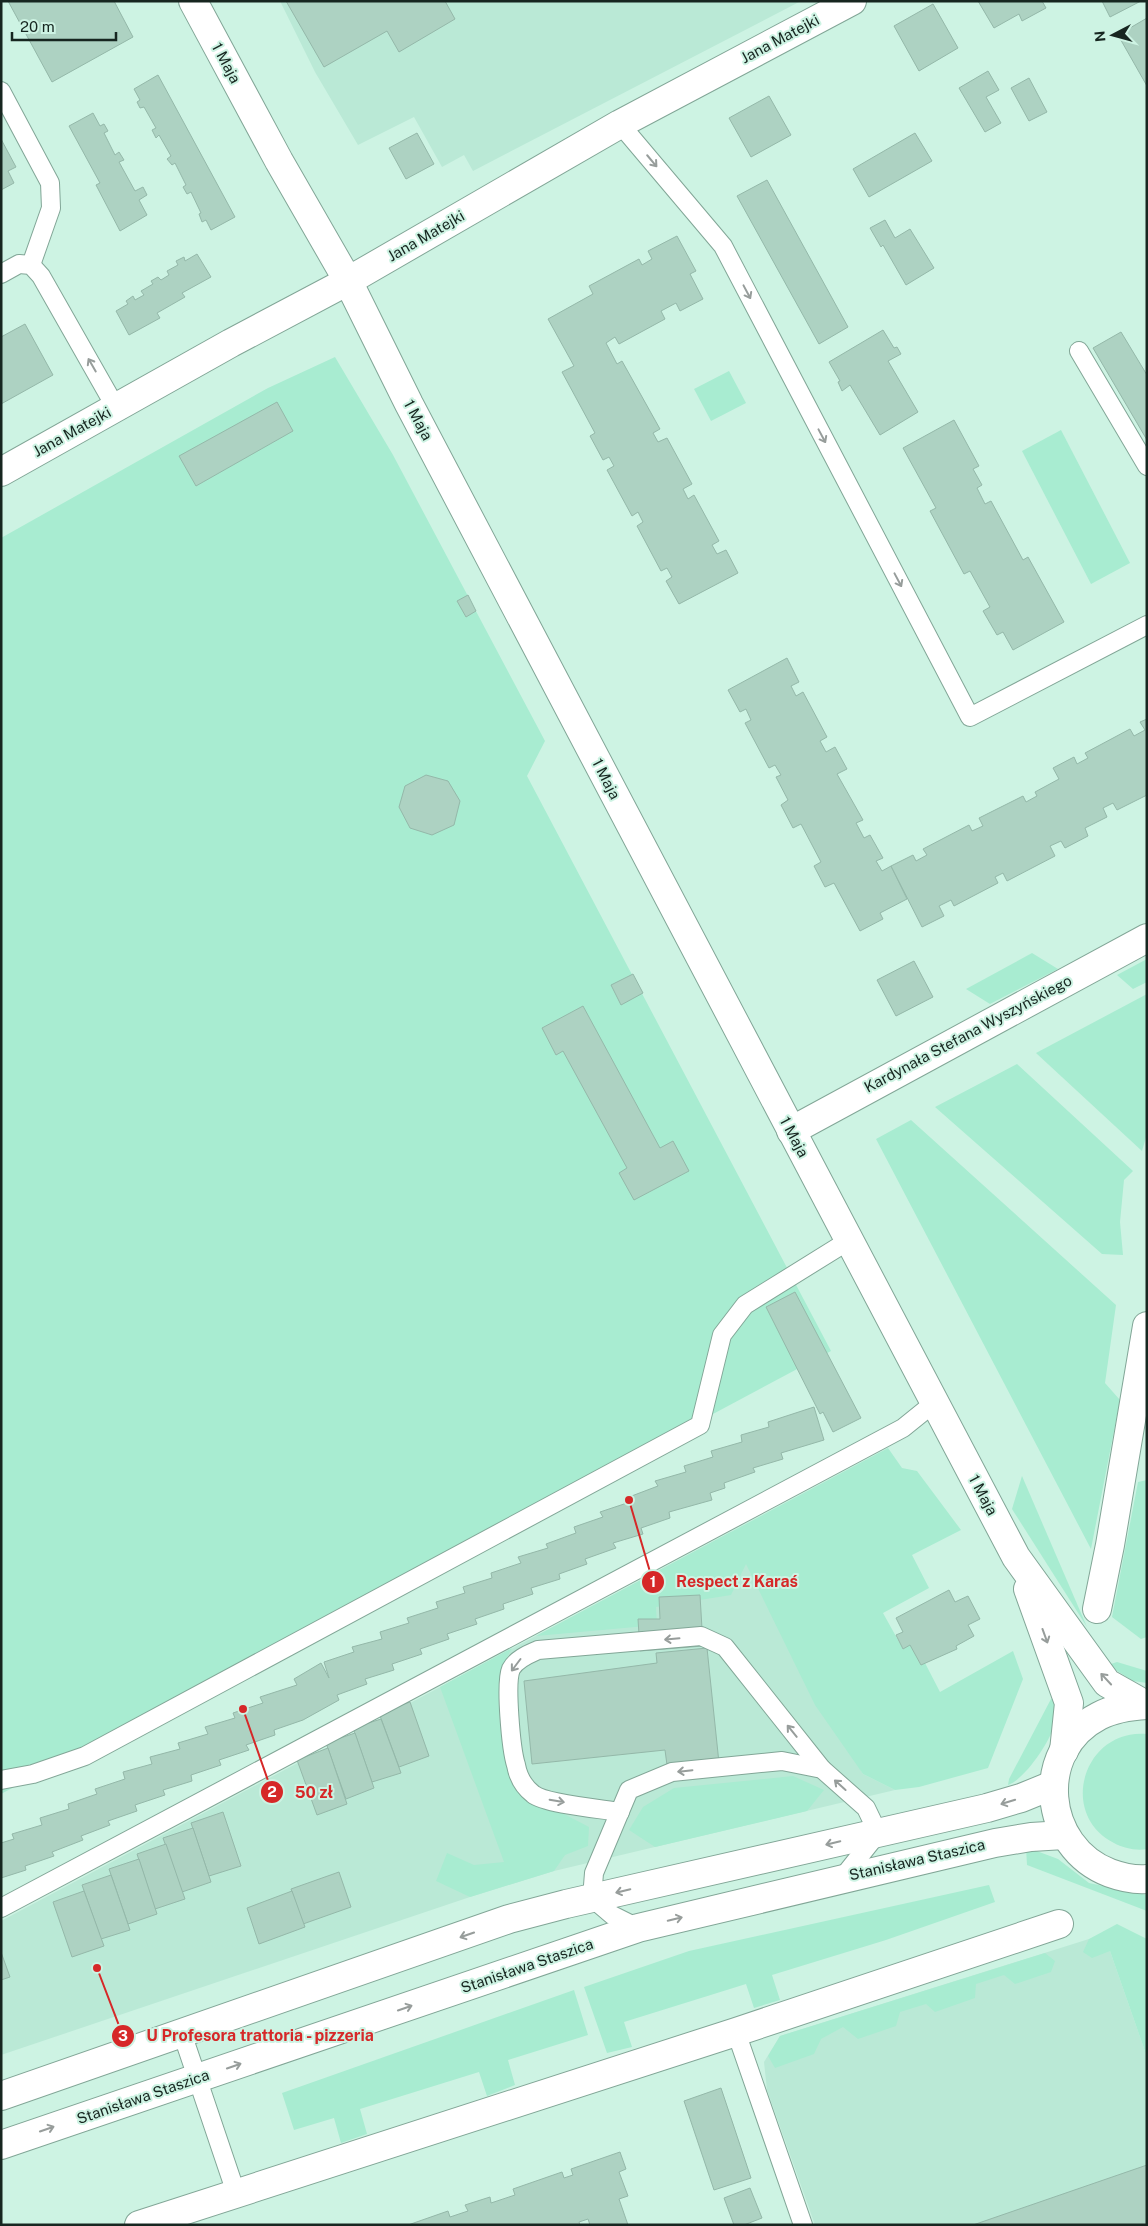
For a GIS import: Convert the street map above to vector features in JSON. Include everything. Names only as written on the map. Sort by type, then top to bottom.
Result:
[{"type":"street","name":"1 Maja","points":[[193,1],[279,161],[348,281],[409,404],[1016,1557],[1107,1683],[1146,1705]]},
{"type":"street","name":"Jana Matejki","points":[[1,472],[231,343],[348,281],[620,124],[852,1]]},
{"type":"street","name":"Kardynała Stefana Wyszyńskiego","points":[[791,1131],[1147,938]]},
{"type":"street","points":[[1097,1609],[1110,1546],[1147,1326]]},
{"type":"street","name":"1 Maja","points":[[1016,1557],[1069,1703],[1064,1751]]},
{"type":"street","points":[[1146,1705],[1122,1707],[1098,1716],[1078,1731],[1064,1751],[1057,1767],[1053,1785],[1055,1810],[1064,1835],[1079,1854],[1098,1868],[1120,1877],[1146,1880]]},
{"type":"street","points":[[1,2096],[509,1919],[592,1898],[987,1808],[1021,1798],[1053,1785]]},
{"type":"street","name":"Stanisława Staszica","points":[[1,2145],[638,1928],[843,1877],[995,1843],[1031,1837],[1064,1835]]},
{"type":"street","points":[[139,2225],[736,2032],[1059,1924]]},
{"type":"lane","points":[[1,91],[50,183],[51,208],[31,265]]},
{"type":"lane","points":[[620,124],[723,246],[970,717],[1147,625]]},
{"type":"lane","points":[[1,274],[19,264],[31,265],[41,276],[116,408]]},
{"type":"lane","points":[[1079,351],[1147,466]]},
{"type":"lane","points":[[1,1780],[34,1774],[85,1756],[700,1425],[722,1335],[745,1305],[848,1241]]},
{"type":"lane","points":[[1,1908],[894,1432],[934,1403]]},
{"type":"lane","points":[[620,1812],[534,1796],[523,1784],[515,1764],[508,1683],[512,1668],[523,1656],[538,1650],[701,1636],[725,1647],[822,1769],[866,1808],[878,1833],[843,1877]]},
{"type":"lane","points":[[638,1928],[612,1915],[592,1898],[594,1873],[630,1790],[672,1772],[782,1761],[822,1769]]},
{"type":"lane","points":[[736,2032],[804,2225]]},
{"type":"lane","points":[[182,2033],[236,2193]]},
{"type":"shaded area","points":[[280,1],[801,1],[473,171],[464,155],[442,167],[414,117],[358,145],[315,72]]},
{"type":"shaded area","points":[[335,357],[393,455],[545,741],[527,776],[831,1351],[1,1794],[1,538],[268,388]]},
{"type":"shaded area","points":[[729,371],[746,403],[711,421],[694,389]]},
{"type":"shaded area","points":[[1061,430],[1130,563],[1091,584],[1022,451]]},
{"type":"shaded area","points":[[1032,953],[1058,969],[990,1004],[966,989]]},
{"type":"shaded area","points":[[1147,959],[1147,982],[1133,989],[1117,975]]},
{"type":"shaded area","points":[[1147,994],[1147,1134],[1142,1151],[1036,1053]]},
{"type":"shaded area","points":[[1017,1064],[1133,1171],[1124,1180],[1120,1222],[1123,1255],[1102,1254],[935,1107]]},
{"type":"shaded area","points":[[911,1120],[1116,1305],[1105,1383],[1120,1400],[1091,1549],[876,1139]]},
{"type":"shaded area","points":[[888,1448],[902,1468],[917,1471],[961,1530],[912,1555],[929,1588],[883,1613],[903,1649],[910,1645],[921,1665],[925,1663],[940,1692],[1013,1651],[1023,1679],[988,1768],[919,1787],[895,1790],[863,1774],[815,1705],[746,1564],[731,1595],[656,1607],[657,1625],[536,1636]]},
{"type":"shaded area","points":[[1022,1476],[1087,1627],[1012,1509]]},
{"type":"shaded area","points":[[1147,1480],[1147,1637],[1141,1639],[1112,1617],[1138,1482]]},
{"type":"shaded area","points":[[731,1532],[863,1774],[895,1790],[554,1871],[470,1897],[1,2055],[1,1921]]},
{"type":"shaded area","points":[[512,1648],[500,1681],[499,1718],[506,1755],[516,1789],[589,1827],[588,1846],[565,1855],[554,1871],[470,1897],[436,1881],[447,1853],[474,1865],[504,1862],[440,1687]]},
{"type":"shaded area","points":[[1117,1662],[1147,1671],[1147,1683],[1133,1681],[1108,1665]]},
{"type":"shaded area","points":[[1056,1697],[1053,1728],[1047,1743],[1028,1769],[1008,1785],[1009,1779],[1051,1699]]},
{"type":"shaded area","points":[[1147,1734],[1147,1849],[1125,1848],[1114,1843],[1096,1830],[1086,1813],[1083,1794],[1086,1775],[1094,1758],[1107,1744],[1125,1736]]},
{"type":"shaded area","points":[[793,1776],[824,1790],[807,1811],[655,1847],[629,1830],[643,1807],[674,1788]]},
{"type":"shaded area","points":[[1026,1847],[1058,1859],[1089,1883],[1147,1895],[1147,1911],[1027,1865]]},
{"type":"shaded area","points":[[989,1885],[995,1902],[886,1940],[772,1975],[780,2000],[754,2008],[746,1984],[624,2022],[632,2047],[607,2053],[584,1987],[689,1951]]},
{"type":"shaded area","points":[[1117,1924],[1147,1939],[1147,2057],[1110,1951],[1092,1958],[1083,1952],[1089,1939]]},
{"type":"shaded area","points":[[1089,1939],[1110,1951],[1147,2057],[1147,2225],[815,2225],[767,2090],[764,2062],[780,2036]]},
{"type":"shaded area","points":[[1045,1953],[1055,1961],[1051,1972],[1015,1984],[1004,1975],[976,1984],[975,1998],[935,2012],[926,2004],[900,2012],[896,2026],[858,2039],[843,2027],[821,2039],[814,2054],[775,2068],[768,2056],[780,2036]]},
{"type":"shaded area","points":[[574,1990],[588,2035],[508,2060],[515,2085],[487,2096],[479,2072],[360,2109],[367,2134],[341,2143],[334,2118],[294,2130],[282,2093]]},
{"type":"building","points":[[8,1],[114,1],[133,37],[52,82]]},
{"type":"building","points":[[286,1],[445,1],[455,19],[399,52],[387,31],[324,67]]},
{"type":"building","points":[[978,1],[1042,1],[1046,8],[1022,21],[1019,14],[994,28]]},
{"type":"building","points":[[1102,1],[1141,1],[1110,17]]},
{"type":"building","points":[[933,4],[958,48],[919,71],[894,26]]},
{"type":"building","points":[[1147,18],[1147,86],[1118,35]]},
{"type":"building","points":[[988,71],[999,90],[986,97],[1001,123],[985,132],[959,88]]},
{"type":"building","points":[[158,75],[235,217],[211,230],[206,220],[202,222],[199,214],[201,213],[191,192],[187,194],[183,187],[186,185],[175,163],[172,165],[167,159],[171,156],[159,135],[156,138],[152,130],[156,128],[144,107],[140,108],[137,102],[140,100],[134,89]]},
{"type":"building","points":[[1029,78],[1047,112],[1029,121],[1011,88]]},
{"type":"building","points":[[769,96],[791,135],[751,157],[729,118]]},
{"type":"building","points":[[93,113],[100,126],[104,124],[108,131],[104,133],[115,155],[119,152],[124,160],[119,162],[135,191],[143,187],[147,195],[139,200],[147,215],[120,231],[96,185],[100,183],[69,126]]},
{"type":"building","points":[[417,133],[434,164],[406,179],[389,148]]},
{"type":"building","points":[[915,133],[932,161],[869,197],[853,169]]},
{"type":"building","points":[[1,139],[16,167],[8,171],[14,183],[1,190]]},
{"type":"building","points":[[767,180],[848,327],[819,344],[737,196]]},
{"type":"building","points":[[885,220],[895,238],[910,229],[934,268],[906,285],[883,245],[881,247],[870,228]]},
{"type":"building","points":[[677,236],[696,271],[690,274],[703,299],[680,311],[676,303],[661,311],[665,319],[619,344],[615,337],[606,343],[617,364],[622,361],[660,429],[653,433],[658,442],[667,438],[692,484],[683,489],[688,499],[694,495],[719,541],[712,545],[717,554],[726,550],[738,573],[679,604],[666,581],[672,577],[667,568],[661,571],[637,526],[643,522],[638,512],[632,516],[607,470],[614,466],[609,457],[603,460],[590,436],[595,433],[562,372],[574,366],[548,319],[593,294],[589,286],[639,259],[642,265],[652,259],[648,251]]},
{"type":"building","points":[[197,254],[211,277],[182,293],[185,297],[157,313],[160,318],[129,335],[116,311],[128,304],[126,301],[133,296],[135,300],[144,295],[141,291],[153,284],[151,281],[158,277],[161,280],[169,275],[167,271],[178,265],[176,261],[184,257],[185,261]]},
{"type":"building","points":[[25,324],[53,375],[1,404],[1,337]]},
{"type":"building","points":[[883,330],[894,348],[897,347],[901,354],[888,361],[918,412],[880,435],[850,385],[842,391],[838,382],[840,381],[829,362]]},
{"type":"building","points":[[1121,332],[1147,375],[1147,440],[1093,348]]},
{"type":"building","points":[[277,402],[293,431],[196,486],[179,456]]},
{"type":"building","points":[[954,420],[979,466],[973,469],[982,485],[977,488],[985,504],[991,501],[1023,560],[1028,557],[1064,622],[1013,650],[1003,632],[997,635],[983,611],[990,607],[970,571],[964,574],[930,511],[936,508],[903,448]]},
{"type":"building","points":[[468,595],[476,611],[466,617],[457,601]]},
{"type":"building","points":[[787,658],[799,682],[791,686],[796,696],[803,692],[827,737],[820,741],[826,752],[835,747],[847,769],[837,774],[863,820],[856,823],[864,838],[870,835],[883,858],[876,861],[882,871],[891,866],[907,899],[880,913],[883,919],[860,931],[834,883],[825,887],[814,866],[821,862],[801,824],[793,828],[781,805],[788,800],[776,777],[781,775],[775,765],[769,768],[745,723],[751,720],[746,709],[740,712],[728,690]]},
{"type":"building","points":[[1147,719],[1147,795],[1117,810],[1113,803],[1103,808],[1107,817],[1085,828],[1088,836],[1065,848],[1061,841],[1050,846],[1055,856],[1007,881],[1003,873],[995,877],[998,883],[954,906],[951,900],[939,906],[944,916],[922,927],[891,866],[913,855],[916,861],[927,855],[923,849],[969,825],[972,831],[983,826],[979,818],[1023,796],[1026,802],[1037,796],[1035,792],[1059,779],[1053,768],[1074,757],[1077,764],[1088,758],[1085,753],[1130,729],[1134,736],[1145,730],[1140,722]]},
{"type":"building","points":[[426,775],[448,781],[460,801],[454,825],[432,835],[410,828],[399,807],[405,786]]},
{"type":"building","points":[[914,961],[933,997],[896,1016],[877,980]]},
{"type":"building","points":[[633,974],[643,993],[621,1005],[611,985]]},
{"type":"building","points":[[583,1006],[660,1148],[673,1141],[689,1171],[634,1200],[619,1173],[627,1168],[563,1051],[556,1055],[542,1028]]},
{"type":"building","points":[[795,1292],[861,1418],[833,1432],[823,1412],[820,1414],[766,1307]]},
{"type":"building","points":[[814,1407],[824,1440],[781,1453],[783,1459],[753,1468],[755,1472],[724,1483],[725,1488],[710,1493],[712,1500],[669,1512],[670,1518],[641,1528],[643,1534],[613,1543],[616,1548],[585,1559],[587,1564],[559,1574],[560,1579],[531,1588],[533,1594],[503,1604],[504,1609],[475,1619],[477,1624],[447,1634],[449,1639],[420,1649],[422,1654],[392,1664],[394,1670],[365,1679],[367,1684],[337,1695],[339,1700],[303,1720],[274,1730],[275,1735],[246,1745],[249,1750],[219,1760],[221,1765],[191,1775],[192,1781],[163,1790],[165,1795],[135,1805],[137,1811],[108,1821],[110,1825],[81,1836],[83,1840],[52,1852],[54,1856],[25,1866],[26,1870],[1,1878],[1,1843],[14,1839],[12,1834],[42,1825],[40,1818],[69,1809],[68,1804],[97,1794],[95,1789],[125,1779],[123,1772],[152,1764],[150,1757],[180,1749],[178,1743],[208,1734],[205,1727],[235,1718],[233,1713],[263,1703],[260,1697],[297,1685],[294,1679],[321,1663],[329,1678],[324,1662],[354,1652],[352,1647],[382,1639],[380,1632],[409,1623],[407,1618],[438,1608],[436,1602],[465,1593],[463,1587],[492,1578],[491,1573],[521,1563],[518,1557],[548,1548],[546,1544],[576,1533],[574,1527],[603,1517],[600,1512],[630,1502],[629,1497],[658,1486],[655,1481],[686,1472],[684,1466],[713,1457],[711,1451],[742,1442],[741,1435],[769,1427],[768,1422]]},
{"type":"building","points":[[949,1590],[955,1602],[968,1596],[980,1619],[968,1625],[974,1636],[956,1646],[957,1649],[921,1665],[910,1645],[903,1649],[896,1635],[903,1632],[896,1618]]},
{"type":"building","points":[[700,1595],[703,1646],[640,1651],[638,1619],[660,1619],[659,1597]]},
{"type":"building","points":[[707,1648],[719,1763],[667,1765],[665,1750],[532,1764],[524,1681],[657,1663],[656,1653]]},
{"type":"building","points":[[410,1702],[429,1756],[399,1767],[379,1713]]},
{"type":"building","points":[[381,1719],[401,1773],[372,1782],[353,1728]]},
{"type":"building","points":[[355,1733],[374,1788],[346,1799],[326,1743]]},
{"type":"building","points":[[328,1748],[347,1804],[317,1815],[297,1760]]},
{"type":"building","points":[[223,1812],[241,1866],[209,1876],[191,1823]]},
{"type":"building","points":[[193,1828],[211,1882],[182,1892],[163,1838]]},
{"type":"building","points":[[166,1844],[185,1899],[155,1909],[137,1854]]},
{"type":"building","points":[[139,1859],[157,1914],[128,1924],[109,1869]]},
{"type":"building","points":[[339,1872],[351,1907],[303,1924],[291,1889]]},
{"type":"building","points":[[111,1875],[130,1930],[101,1939],[82,1885]]},
{"type":"building","points":[[84,1891],[104,1946],[72,1957],[53,1902]]},
{"type":"building","points":[[292,1891],[305,1927],[259,1944],[247,1908]]},
{"type":"building","points":[[1,1952],[10,1977],[1,1980]]},
{"type":"building","points":[[721,2088],[751,2178],[714,2190],[684,2101]]},
{"type":"building","points":[[620,2152],[626,2169],[619,2172],[628,2196],[619,2199],[628,2225],[590,2225],[588,2219],[579,2222],[580,2225],[408,2225],[448,2211],[450,2217],[468,2211],[465,2205],[490,2197],[491,2203],[515,2195],[513,2189],[562,2172],[564,2178],[573,2175],[571,2169]]},
{"type":"building","points":[[1147,2165],[1147,2225],[973,2225]]},
{"type":"building","points":[[750,2188],[762,2218],[744,2225],[734,2225],[724,2198]]},
{"type":"place","name":"Respect z Karaś","points":[[629,1500]]},
{"type":"place","name":"50 zł","points":[[243,1709]]},
{"type":"place","name":"U Profesora trattoria - pizzeria","points":[[97,1968]]}]
